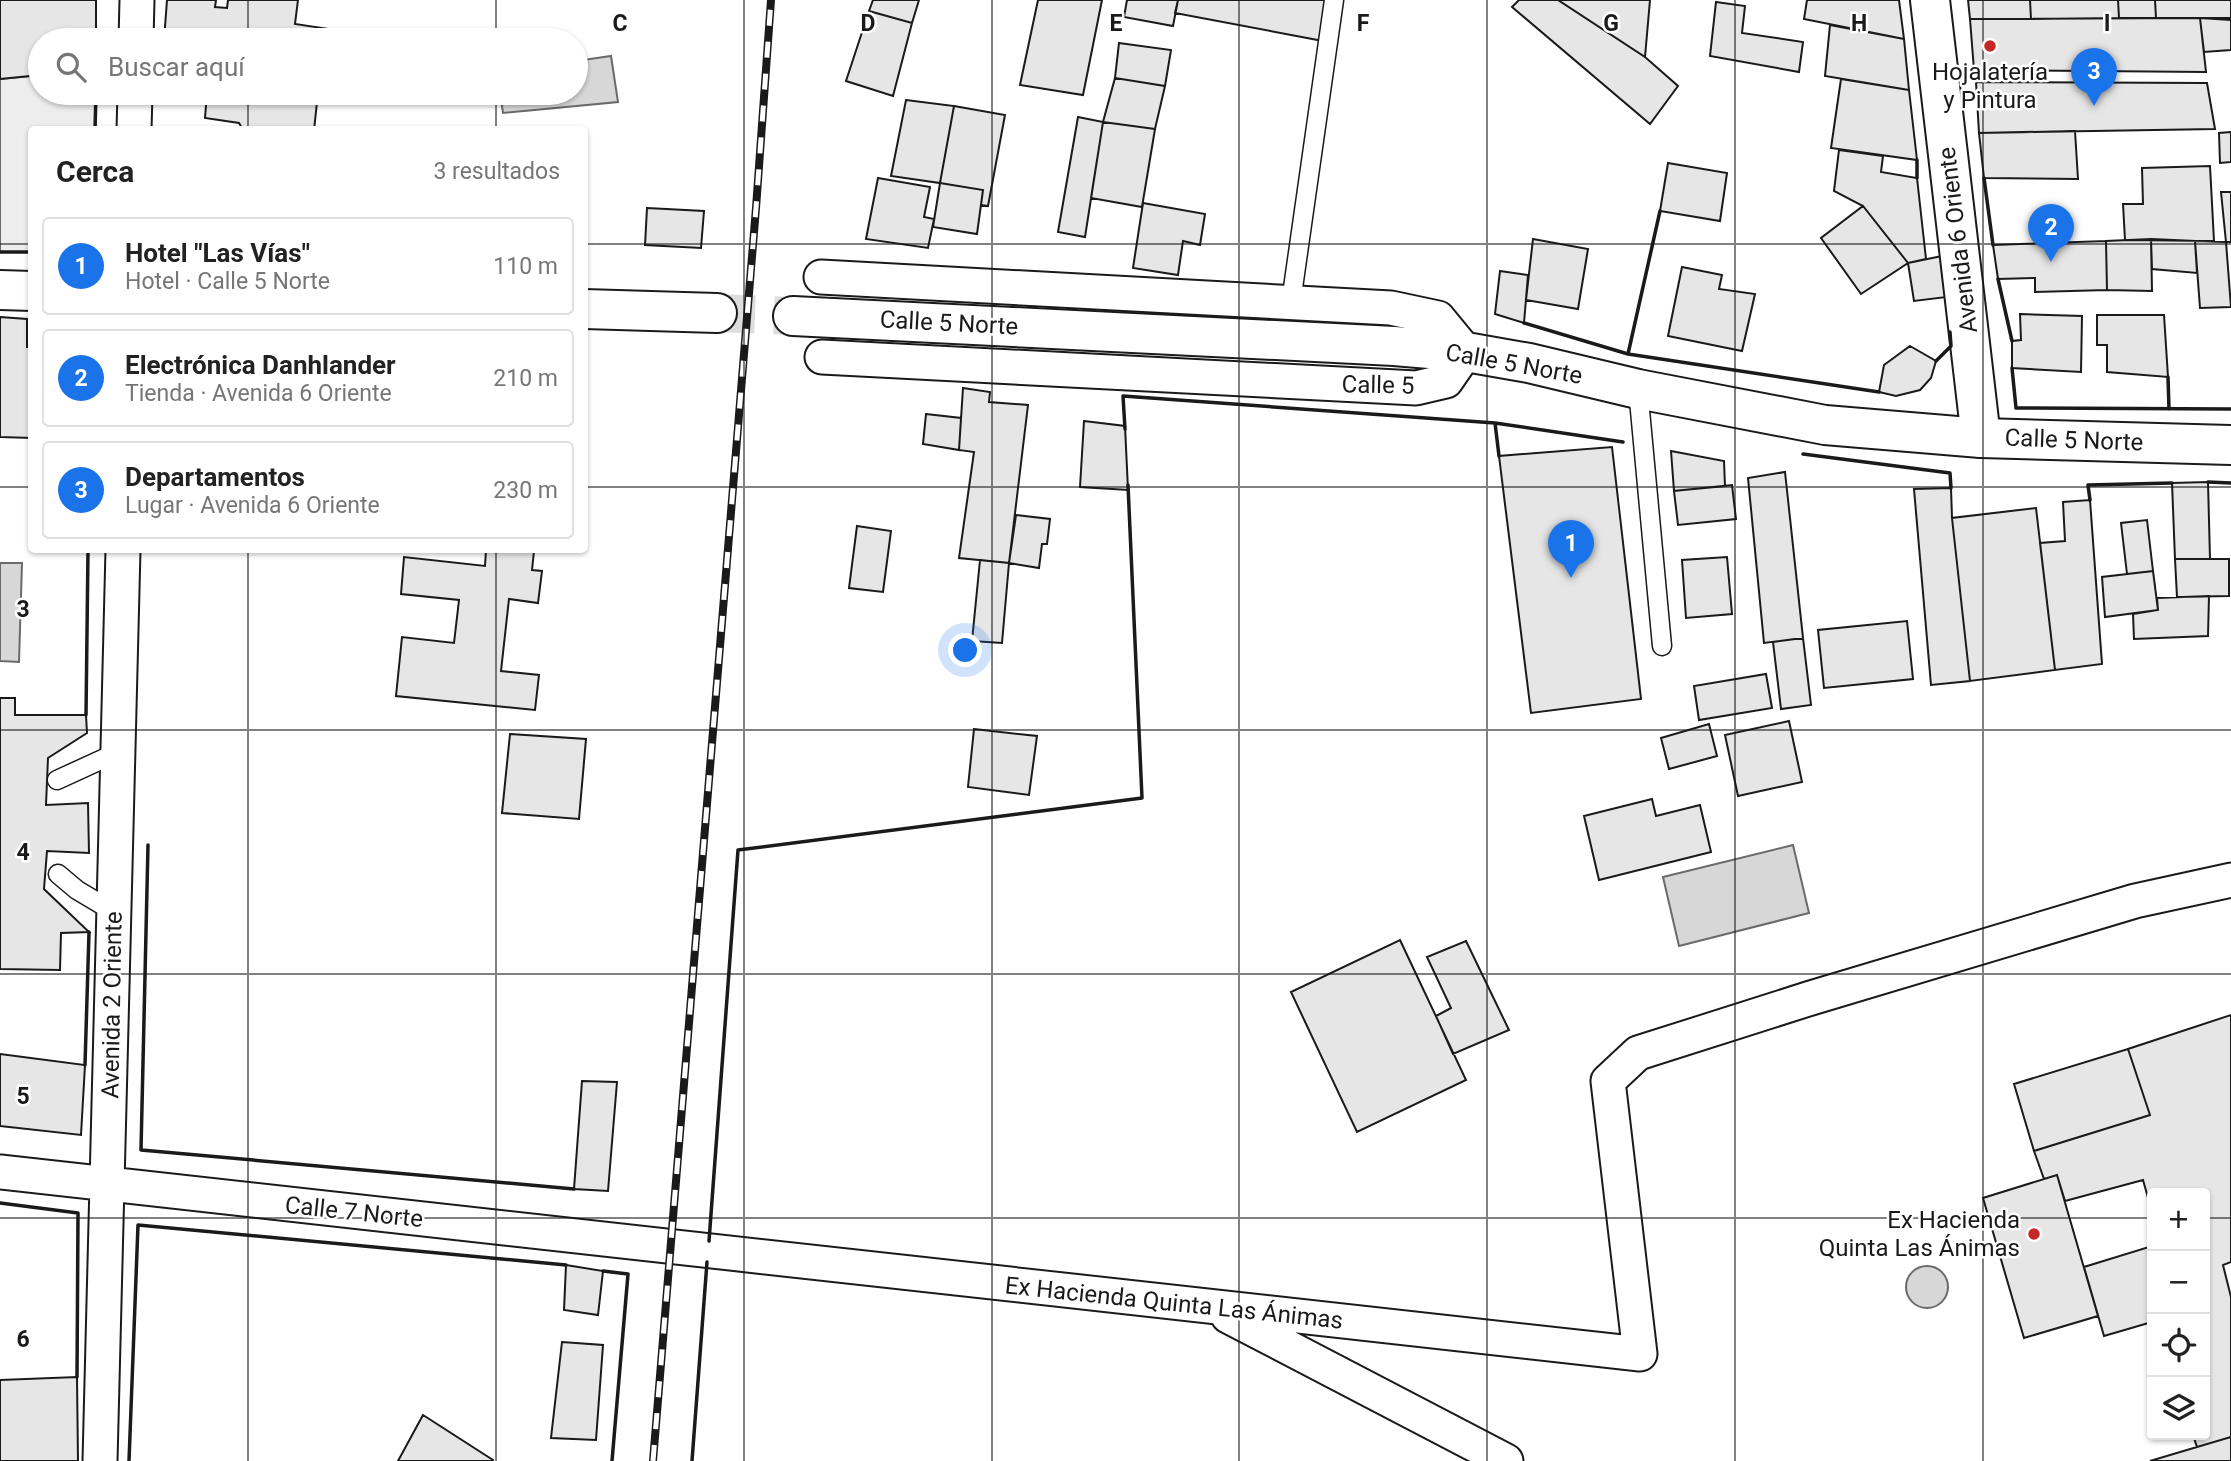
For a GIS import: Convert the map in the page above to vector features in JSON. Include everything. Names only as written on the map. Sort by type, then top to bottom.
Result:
[{"type":"main road","name":"Avenida 6 Oriente","points":[[1930,0],[1981,438]]},
{"type":"main road","points":[[0,290],[28,291]]},
{"type":"main road","points":[[588,309],[717,313]]},
{"type":"main road","name":"Calle 5 Norte","points":[[793,316],[1394,346],[1466,352],[1825,425],[1981,438],[2231,445]]},
{"type":"street","points":[[136,28],[137,0]]},
{"type":"street","points":[[134,126],[135,105]]},
{"type":"street","points":[[821,277],[1391,307],[1438,318],[1466,352]]},
{"type":"street","name":"Calle 5","points":[[822,358],[1416,388],[1446,381],[1466,352]]},
{"type":"street","name":"Avenida 2 Oriente","points":[[100,1461],[123,553]]},
{"type":"street","name":"Ex Hacienda Quinta Las Ánimas","points":[[708,1252],[1640,1354],[1608,1081],[1638,1053],[1811,998],[2136,901],[2231,880]]},
{"type":"street","name":"Calle 7 Norte","points":[[0,1172],[708,1252]]},
{"type":"street","points":[[1210,1307],[1506,1461]]},
{"type":"lane","points":[[1291,302],[1334,0]]},
{"type":"lane","points":[[1638,388],[1662,646]]},
{"type":"lane","points":[[57,780],[116,753]]},
{"type":"lane","points":[[58,874],[77,890],[114,912]]},
{"type":"shaded area","points":[[611,56],[618,102],[588,105],[588,59]]},
{"type":"shaded area","points":[[28,76],[28,105],[96,105],[95,126],[28,126],[28,252],[0,252],[0,79]]},
{"type":"shaded area","points":[[502,105],[587,105],[503,113]]},
{"type":"shaded area","points":[[0,563],[22,563],[19,662],[0,661]]},
{"type":"shaded area","points":[[1793,845],[1809,913],[1679,946],[1663,877]]},
{"type":"shaded area","points":[[1927,1266],[1942,1272],[1948,1287],[1942,1302],[1927,1308],[1912,1302],[1906,1287],[1912,1272]]},
{"type":"building","points":[[0,0],[96,0],[96,28],[28,28],[28,76],[0,79]]},
{"type":"building","points":[[167,0],[216,0],[215,7],[227,8],[228,0],[298,0],[295,24],[322,28],[165,28]]},
{"type":"building","points":[[873,0],[919,0],[912,23],[869,11]]},
{"type":"building","points":[[1038,0],[1102,0],[1083,95],[1020,85]]},
{"type":"building","points":[[1127,0],[1178,0],[1173,26],[1124,17]]},
{"type":"building","points":[[1178,0],[1330,0],[1323,41],[1175,13]]},
{"type":"building","points":[[1519,0],[1558,0],[1645,57],[1678,86],[1650,124],[1512,7]]},
{"type":"building","points":[[1558,0],[1650,0],[1645,57]]},
{"type":"building","points":[[1807,0],[1899,0],[1904,39],[1804,19]]},
{"type":"building","points":[[1968,0],[2030,0],[2031,19],[1970,19]]},
{"type":"building","points":[[2030,0],[2118,0],[2119,18],[2031,19]]},
{"type":"building","points":[[2118,0],[2155,0],[2156,18],[2119,18]]},
{"type":"building","points":[[2155,0],[2231,0],[2231,18],[2156,18]]},
{"type":"building","points":[[1716,2],[1745,6],[1742,33],[1803,42],[1799,72],[1710,56]]},
{"type":"building","points":[[869,11],[912,23],[893,96],[846,81]]},
{"type":"building","points":[[2200,18],[2206,72],[1974,70],[1970,19]]},
{"type":"building","points":[[2200,18],[2231,20],[2231,50],[2204,52]]},
{"type":"building","points":[[1830,25],[1904,39],[1909,90],[1825,76]]},
{"type":"building","points":[[1119,43],[1171,50],[1165,86],[1115,78]]},
{"type":"building","points":[[1115,78],[1165,86],[1155,129],[1103,122]]},
{"type":"building","points":[[1841,79],[1909,90],[1917,160],[1831,148]]},
{"type":"building","points":[[1976,82],[2207,83],[2215,129],[1979,133]]},
{"type":"building","points":[[906,100],[954,106],[940,183],[891,176]]},
{"type":"building","points":[[206,105],[317,105],[314,126],[241,126],[239,123],[205,118]]},
{"type":"building","points":[[954,106],[1005,115],[988,206],[981,205],[983,190],[940,183]]},
{"type":"building","points":[[1078,117],[1103,122],[1085,237],[1058,232]]},
{"type":"building","points":[[1103,122],[1155,129],[1142,207],[1091,198]]},
{"type":"building","points":[[2075,131],[2078,179],[1984,178],[1979,133]]},
{"type":"building","points":[[2231,132],[2231,162],[2220,163],[2219,133]]},
{"type":"building","points":[[1839,150],[1883,156],[1881,172],[1917,178],[1926,259],[1908,263],[1863,206],[1834,191]]},
{"type":"building","points":[[1668,163],[1727,173],[1720,221],[1660,211]]},
{"type":"building","points":[[2210,166],[2214,241],[2125,240],[2123,204],[2143,204],[2142,168]]},
{"type":"building","points":[[878,178],[930,187],[924,217],[934,219],[928,248],[866,239]]},
{"type":"building","points":[[940,183],[983,190],[977,234],[933,227]]},
{"type":"building","points":[[2221,192],[2231,192],[2231,242],[2226,242]]},
{"type":"building","points":[[1143,203],[1205,214],[1200,245],[1183,241],[1178,275],[1133,268]]},
{"type":"building","points":[[1863,206],[1908,263],[1861,294],[1821,238]]},
{"type":"building","points":[[647,208],[704,211],[701,248],[645,245]]},
{"type":"building","points":[[1533,239],[1588,249],[1578,309],[1526,300]]},
{"type":"building","points":[[2151,239],[2152,291],[2107,290],[2106,241]]},
{"type":"building","points":[[2151,239],[2195,241],[2197,273],[2152,269]]},
{"type":"building","points":[[2106,241],[2107,290],[2035,292],[2035,278],[1998,279],[1993,245]]},
{"type":"building","points":[[2195,241],[2226,242],[2231,307],[2200,308]]},
{"type":"building","points":[[1942,256],[1947,297],[1914,301],[1908,263]]},
{"type":"building","points":[[1682,267],[1722,275],[1719,289],[1755,294],[1742,351],[1668,336]]},
{"type":"building","points":[[1500,271],[1528,275],[1524,323],[1495,314]]},
{"type":"building","points":[[2020,314],[2082,316],[2081,372],[2012,368],[2012,341],[2021,340]]},
{"type":"building","points":[[2097,315],[2164,315],[2168,377],[2107,372],[2107,345],[2097,345]]},
{"type":"building","points":[[0,317],[27,319],[28,438],[0,437]]},
{"type":"building","points":[[1910,346],[1936,361],[1931,378],[1920,390],[1896,396],[1879,392],[1884,365]]},
{"type":"building","points":[[963,388],[990,392],[989,402],[1028,405],[1009,563],[959,558],[974,452],[959,450]]},
{"type":"building","points":[[926,414],[961,418],[959,450],[923,444]]},
{"type":"building","points":[[1084,421],[1125,426],[1128,490],[1080,487]]},
{"type":"building","points":[[1612,447],[1641,699],[1531,713],[1499,456]]},
{"type":"building","points":[[1671,451],[1724,461],[1725,486],[1674,491]]},
{"type":"building","points":[[1785,472],[1803,638],[1764,643],[1748,478]]},
{"type":"building","points":[[2208,482],[2210,559],[2175,559],[2172,483]]},
{"type":"building","points":[[1732,485],[1736,519],[1678,525],[1674,491]]},
{"type":"building","points":[[1951,488],[1970,681],[1931,685],[1914,489]]},
{"type":"building","points":[[2090,500],[2102,664],[2055,670],[2040,543],[2065,541],[2063,502]]},
{"type":"building","points":[[2036,508],[2055,670],[1970,681],[1952,518]]},
{"type":"building","points":[[1016,515],[1050,519],[1047,544],[1042,544],[1039,568],[1009,563]]},
{"type":"building","points":[[2147,520],[2153,571],[2127,574],[2121,523]]},
{"type":"building","points":[[857,526],[891,531],[883,592],[849,588]]},
{"type":"building","points":[[486,553],[534,553],[532,570],[542,571],[538,603],[509,599],[501,671],[539,675],[535,710],[396,696],[402,637],[454,643],[459,600],[401,594],[404,557],[485,566]]},
{"type":"building","points":[[1727,557],[1732,614],[1686,618],[1682,560]]},
{"type":"building","points":[[2175,559],[2229,559],[2229,596],[2177,597]]},
{"type":"building","points":[[980,560],[1009,563],[1002,643],[972,641]]},
{"type":"building","points":[[2153,571],[2158,610],[2105,617],[2102,577]]},
{"type":"building","points":[[2209,596],[2208,636],[2134,639],[2133,614],[2158,610],[2157,598]]},
{"type":"building","points":[[1907,621],[1913,679],[1824,688],[1818,630]]},
{"type":"building","points":[[1803,638],[1811,705],[1781,709],[1773,642]]},
{"type":"building","points":[[1766,674],[1772,708],[1699,720],[1694,686]]},
{"type":"building","points":[[0,698],[15,698],[15,715],[86,715],[87,733],[48,758],[46,805],[88,803],[89,853],[47,851],[44,889],[89,932],[61,933],[60,970],[0,969]]},
{"type":"building","points":[[1789,721],[1802,782],[1738,796],[1725,735]]},
{"type":"building","points":[[1709,724],[1717,756],[1669,769],[1661,738]]},
{"type":"building","points":[[974,729],[1037,736],[1029,795],[968,787]]},
{"type":"building","points":[[510,734],[586,739],[579,819],[502,813]]},
{"type":"building","points":[[1652,799],[1656,816],[1700,805],[1711,852],[1599,880],[1584,816]]},
{"type":"building","points":[[1400,940],[1466,1080],[1357,1132],[1291,992]]},
{"type":"building","points":[[1466,941],[1509,1030],[1453,1054],[1436,1016],[1451,1008],[1427,957]]},
{"type":"building","points":[[2231,1015],[2231,1262],[2223,1265],[2231,1297],[2231,1437],[2197,1447],[2195,1440],[2210,1440],[2210,1188],[2147,1188],[2147,1194],[2143,1180],[2065,1201],[2057,1175],[2044,1179],[2034,1151],[2150,1115],[2128,1049]]},
{"type":"building","points":[[2128,1049],[2150,1115],[2034,1151],[2014,1084]]},
{"type":"building","points":[[0,1054],[85,1065],[81,1135],[0,1126]]},
{"type":"building","points":[[582,1081],[617,1082],[608,1191],[574,1189]]},
{"type":"building","name":"Ex Hacienda Quinta Las Ánimas","points":[[2057,1175],[2098,1316],[2024,1338],[1983,1198]]},
{"type":"building","points":[[2147,1248],[2147,1323],[2104,1336],[2084,1267]]},
{"type":"building","points":[[566,1265],[603,1271],[598,1315],[564,1310]]},
{"type":"building","points":[[562,1342],[603,1345],[596,1440],[551,1438]]},
{"type":"building","points":[[77,1377],[78,1461],[0,1461],[0,1380]]},
{"type":"building","points":[[423,1415],[493,1460],[493,1461],[398,1461]]},
{"type":"building","points":[[2231,1437],[2231,1461],[2150,1461],[2197,1447]]},
{"type":"tunnel","points":[[717,313],[793,316]]},
{"type":"railway","points":[[653,1461],[771,0]]},
{"type":"wall","points":[[95,126],[96,105]]},
{"type":"wall","points":[[1917,160],[1917,178]]},
{"type":"wall","points":[[1984,178],[1993,245]]},
{"type":"wall","points":[[1660,211],[1628,354],[1879,392]]},
{"type":"wall","points":[[0,252],[28,252]]},
{"type":"wall","points":[[1998,279],[2012,341]]},
{"type":"wall","points":[[1524,323],[1628,354]]},
{"type":"wall","points":[[1936,361],[1951,346],[1950,332]]},
{"type":"wall","points":[[2012,368],[2016,408],[2231,409]]},
{"type":"wall","points":[[2168,377],[2169,409]]},
{"type":"wall","points":[[1125,429],[1123,396],[1495,423],[1623,442]]},
{"type":"wall","points":[[1495,423],[1499,456]]},
{"type":"wall","points":[[1803,454],[1950,473],[1951,488]]},
{"type":"wall","points":[[2208,482],[2231,483]]},
{"type":"wall","points":[[2090,500],[2088,485],[2172,483]]},
{"type":"wall","points":[[709,1241],[738,850],[1142,798],[1128,485]]},
{"type":"wall","points":[[86,715],[88,553]]},
{"type":"wall","points":[[148,845],[141,1150],[574,1189]]},
{"type":"wall","points":[[85,1065],[89,932]]},
{"type":"wall","points":[[0,1203],[78,1213],[77,1377]]},
{"type":"wall","points":[[129,1461],[138,1225],[566,1265]]},
{"type":"wall","points":[[692,1461],[707,1262]]},
{"type":"wall","points":[[603,1271],[628,1274],[612,1461]]},
{"type":"place","name":"Hojalatería y Pintura","points":[[1990,46]]},
{"type":"place","name":"Departamentos","points":[[2094,106]]},
{"type":"place","name":"Electrónica Danhlander","points":[[2051,262]]},
{"type":"place","name":"Hotel \"Las Vías\"","points":[[1571,578]]},
{"type":"place","name":"Ex Hacienda Quinta Las Ánimas","points":[[2034,1234]]}]
